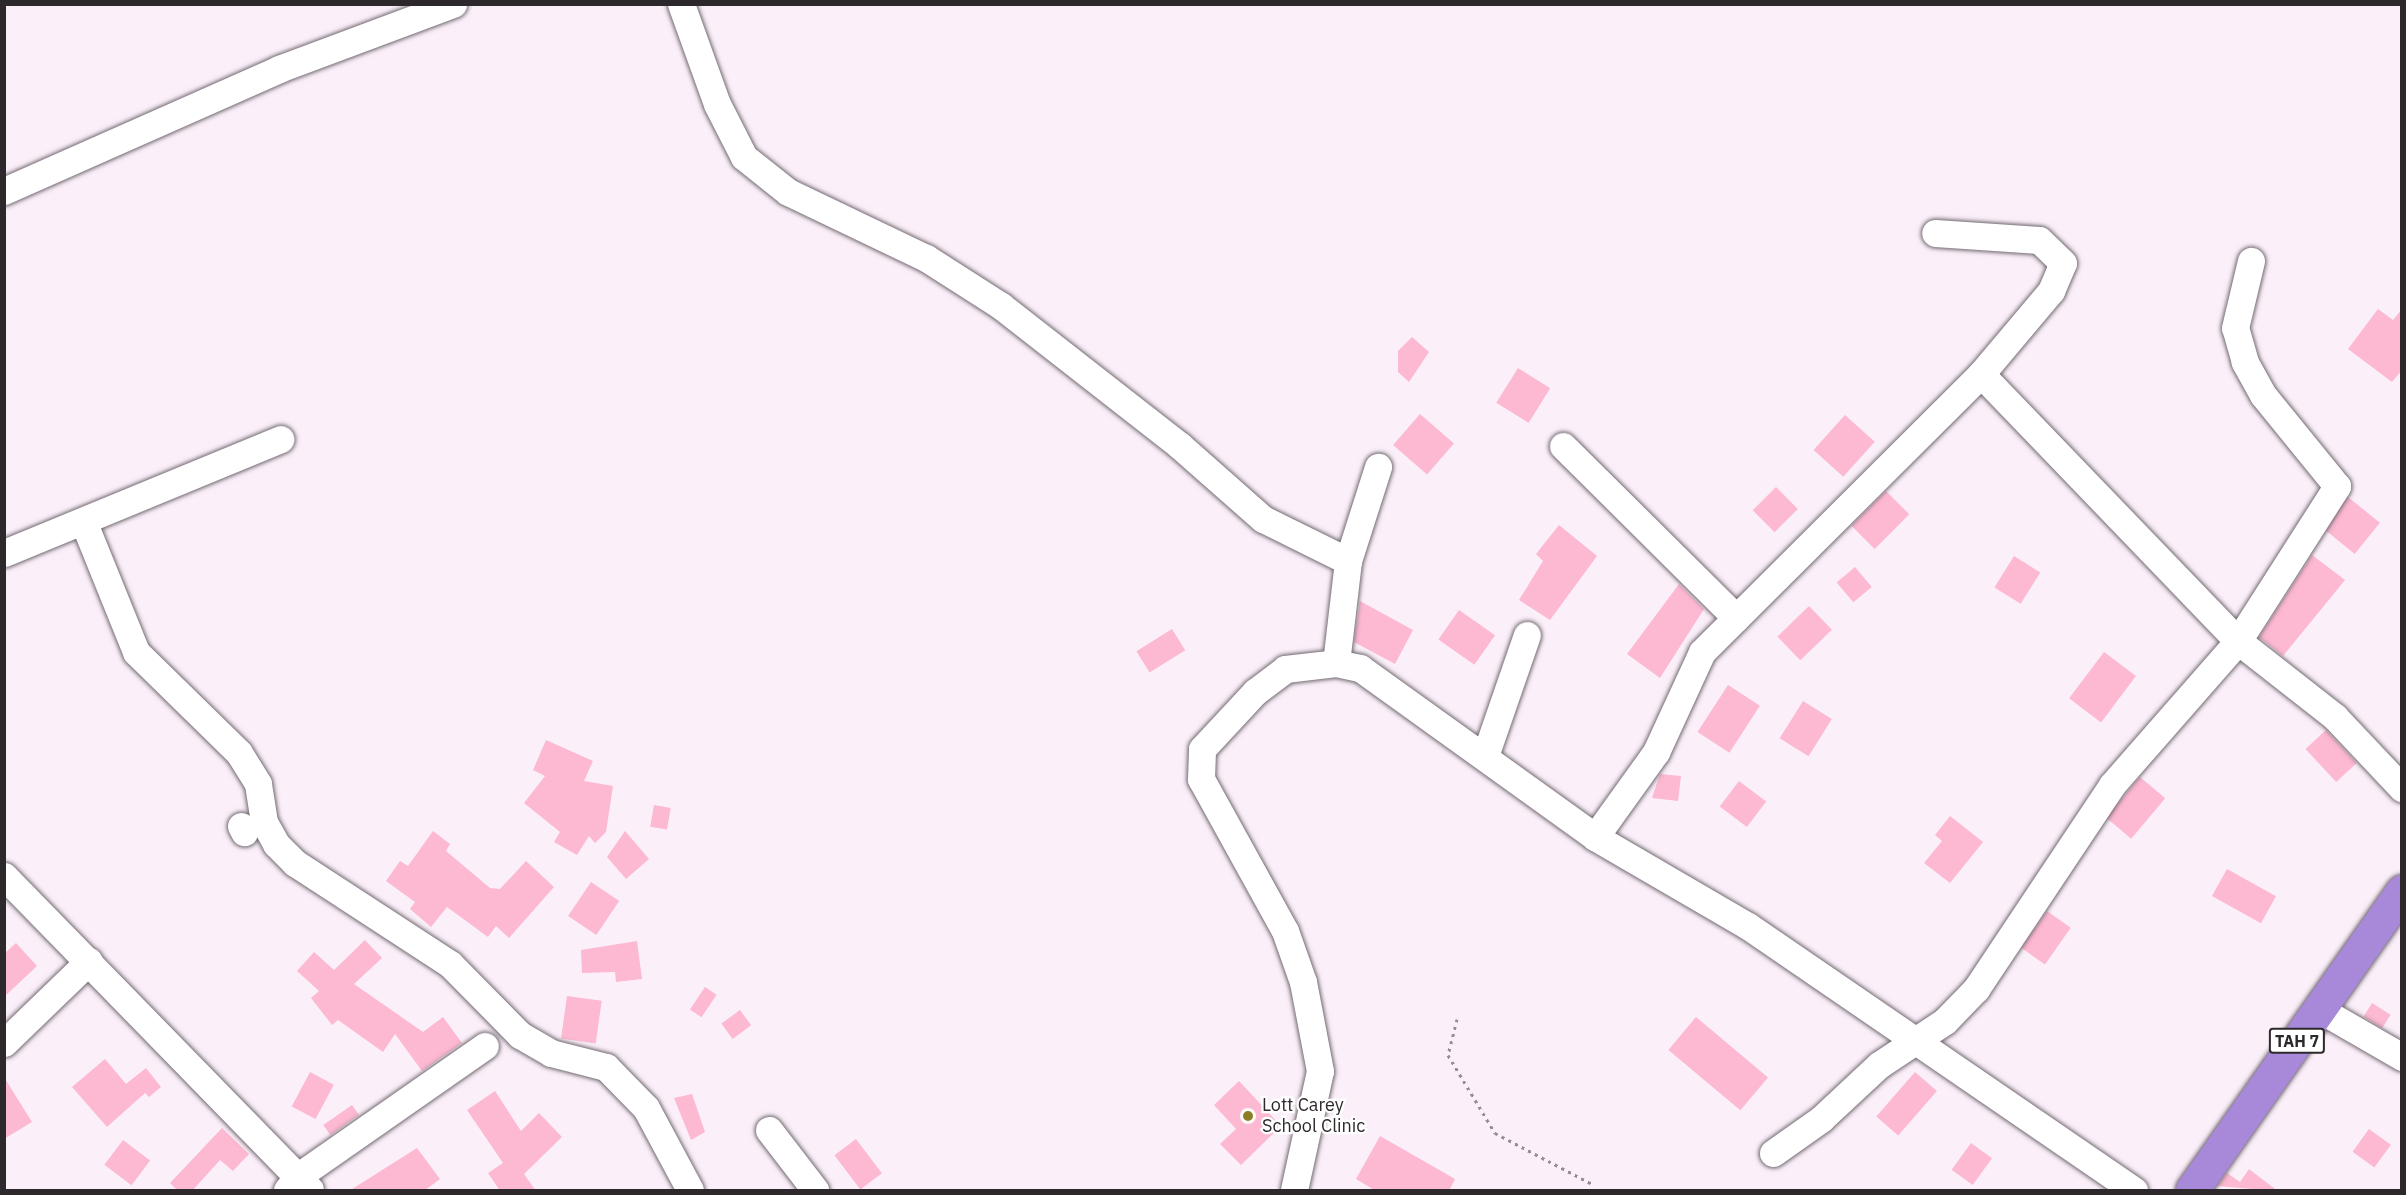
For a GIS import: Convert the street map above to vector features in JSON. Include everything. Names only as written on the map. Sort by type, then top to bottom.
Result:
[{"type":"highway","name":"TAH 7","points":[[2192,1191],[2402,891]]},
{"type":"street","points":[[4,191],[279,69],[453,4]]},
{"type":"street","points":[[681,4],[717,104],[744,157],[788,192],[926,258],[1001,306],[1179,445],[1263,519],[1348,561]]},
{"type":"street","points":[[1595,837],[1656,752],[1702,652],[1981,374],[2051,291],[2063,263],[2038,240],[1935,233]]},
{"type":"street","points":[[1773,1153],[1918,1039],[1976,989],[2112,786],[2238,641],[2337,486],[2263,395],[2245,362],[2235,328],[2251,261]]},
{"type":"street","points":[[1981,374],[2238,641],[2335,717],[2402,788]]},
{"type":"street","points":[[4,553],[84,523],[280,439]]},
{"type":"street","points":[[1563,446],[1736,618]]},
{"type":"street","points":[[1336,663],[1348,561],[1378,467]]},
{"type":"street","points":[[84,523],[136,652],[239,753],[258,784],[264,822],[276,844],[295,863],[450,964],[520,1035],[551,1053],[606,1067],[646,1108],[690,1191]]},
{"type":"street","points":[[1485,756],[1527,635]]},
{"type":"street","points":[[1294,1191],[1320,1071],[1303,982],[1285,931],[1201,779],[1202,749],[1254,692],[1286,669],[1336,663],[1360,668],[1595,837],[1748,926],[1918,1039],[2134,1191]]},
{"type":"street","points":[[4,876],[89,962],[184,1067],[298,1186],[485,1046]]},
{"type":"street","points":[[4,1044],[89,962]]},
{"type":"street","points":[[2319,1009],[2402,1057]]},
{"type":"street","points":[[769,1130],[814,1191]]},
{"type":"path","points":[[1456,1019],[1448,1055],[1495,1133],[1592,1184]]},
{"type":"building","points":[[2378,309],[2393,320],[2402,309],[2402,370],[2392,382],[2348,349]]},
{"type":"building","points":[[1412,337],[1429,352],[1409,382],[1398,372],[1398,351]]},
{"type":"building","points":[[1518,368],[1550,388],[1528,423],[1496,403]]},
{"type":"building","points":[[1420,414],[1454,444],[1427,474],[1393,445]]},
{"type":"building","points":[[1845,415],[1875,442],[1843,477],[1814,450]]},
{"type":"building","points":[[1776,487],[1798,509],[1775,532],[1753,510]]},
{"type":"building","points":[[1886,491],[1909,514],[1875,549],[1851,526]]},
{"type":"building","points":[[2348,497],[2380,523],[2355,554],[2323,528]]},
{"type":"building","points":[[1559,525],[1597,556],[1550,620],[1519,600],[1543,561],[1536,554]]},
{"type":"building","points":[[2312,555],[2345,580],[2283,656],[2259,637]]},
{"type":"building","points":[[2014,556],[2040,572],[2021,604],[1994,587]]},
{"type":"building","points":[[1855,567],[1872,587],[1853,602],[1837,582]]},
{"type":"building","points":[[1679,584],[1704,609],[1660,678],[1627,654]]},
{"type":"building","points":[[1360,601],[1413,630],[1395,664],[1354,642]]},
{"type":"building","points":[[1809,606],[1832,630],[1800,660],[1777,637]]},
{"type":"building","points":[[1459,610],[1495,635],[1474,665],[1438,639]]},
{"type":"building","points":[[1172,629],[1185,650],[1150,672],[1136,651]]},
{"type":"building","points":[[2104,652],[2136,676],[2101,722],[2069,698]]},
{"type":"building","points":[[1728,685],[1760,706],[1729,753],[1698,732]]},
{"type":"building","points":[[1803,701],[1832,719],[1809,756],[1780,738]]},
{"type":"building","points":[[2326,730],[2357,763],[2336,782],[2306,749]]},
{"type":"building","points":[[546,740],[593,761],[584,781],[613,786],[606,832],[595,843],[589,836],[577,855],[554,842],[560,832],[524,803],[545,776],[533,770]]},
{"type":"building","points":[[1660,774],[1681,776],[1678,801],[1652,798]]},
{"type":"building","points":[[2140,777],[2165,798],[2131,839],[2106,818]]},
{"type":"building","points":[[1739,781],[1766,801],[1747,827],[1720,807]]},
{"type":"building","points":[[654,805],[671,808],[667,830],[650,827]]},
{"type":"building","points":[[1950,816],[1983,842],[1950,883],[1924,863],[1942,841],[1935,835]]},
{"type":"building","points":[[433,831],[450,844],[446,851],[490,888],[500,889],[526,861],[554,887],[509,938],[496,926],[488,937],[447,907],[431,927],[410,909],[415,902],[386,881],[400,861],[408,866]]},
{"type":"building","points":[[625,831],[649,859],[626,879],[607,857]]},
{"type":"building","points":[[2227,869],[2276,896],[2261,923],[2212,896]]},
{"type":"building","points":[[591,882],[619,901],[596,935],[568,916]]},
{"type":"building","points":[[2047,911],[2071,928],[2045,964],[2021,948]]},
{"type":"building","points":[[365,940],[382,958],[354,984],[423,1032],[443,1017],[462,1043],[422,1071],[395,1034],[383,1052],[338,1020],[332,1025],[311,998],[319,991],[297,971],[314,952],[334,970]]},
{"type":"building","points":[[637,941],[642,979],[616,982],[615,972],[582,973],[581,950]]},
{"type":"building","points":[[16,943],[37,966],[4,997],[4,954]]},
{"type":"building","points":[[705,987],[717,995],[702,1017],[690,1009]]},
{"type":"building","points":[[567,996],[602,1001],[596,1043],[561,1039]]},
{"type":"building","points":[[2372,1003],[2391,1015],[2382,1028],[2364,1017]]},
{"type":"building","points":[[740,1010],[751,1025],[733,1039],[721,1024]]},
{"type":"building","points":[[1696,1017],[1768,1077],[1740,1110],[1668,1050]]},
{"type":"building","points":[[105,1059],[126,1084],[146,1068],[161,1087],[149,1097],[145,1093],[107,1127],[72,1087]]},
{"type":"building","points":[[310,1072],[334,1085],[316,1119],[292,1106]]},
{"type":"building","points":[[1915,1072],[1937,1091],[1898,1136],[1876,1117]]},
{"type":"building","points":[[4,1077],[32,1122],[4,1139]]},
{"type":"building","name":"Lott Carey School Clinic","points":[[1239,1081],[1281,1126],[1241,1165],[1220,1144],[1236,1129],[1214,1105]]},
{"type":"building","points":[[495,1091],[521,1131],[539,1113],[562,1137],[524,1174],[536,1191],[500,1191],[488,1173],[503,1163],[467,1110]]},
{"type":"building","points":[[692,1094],[705,1132],[691,1140],[674,1098]]},
{"type":"building","points":[[352,1105],[359,1115],[330,1135],[323,1125]]},
{"type":"building","points":[[222,1128],[249,1154],[233,1171],[220,1160],[192,1191],[178,1191],[170,1183]]},
{"type":"building","points":[[2369,1129],[2391,1145],[2374,1168],[2353,1152]]},
{"type":"building","points":[[1380,1136],[1455,1179],[1449,1191],[1376,1191],[1356,1179]]},
{"type":"building","points":[[856,1139],[882,1173],[860,1190],[834,1155]]},
{"type":"building","points":[[123,1140],[150,1160],[131,1185],[104,1165]]},
{"type":"building","points":[[1971,1143],[1992,1158],[1973,1185],[1952,1170]]},
{"type":"building","points":[[417,1148],[440,1179],[424,1191],[349,1191]]},
{"type":"building","points":[[2249,1169],[2278,1191],[2217,1186],[2227,1173],[2240,1182]]},
{"type":"place","name":"Lott Carey School Clinic","points":[[1248,1116]]}]
